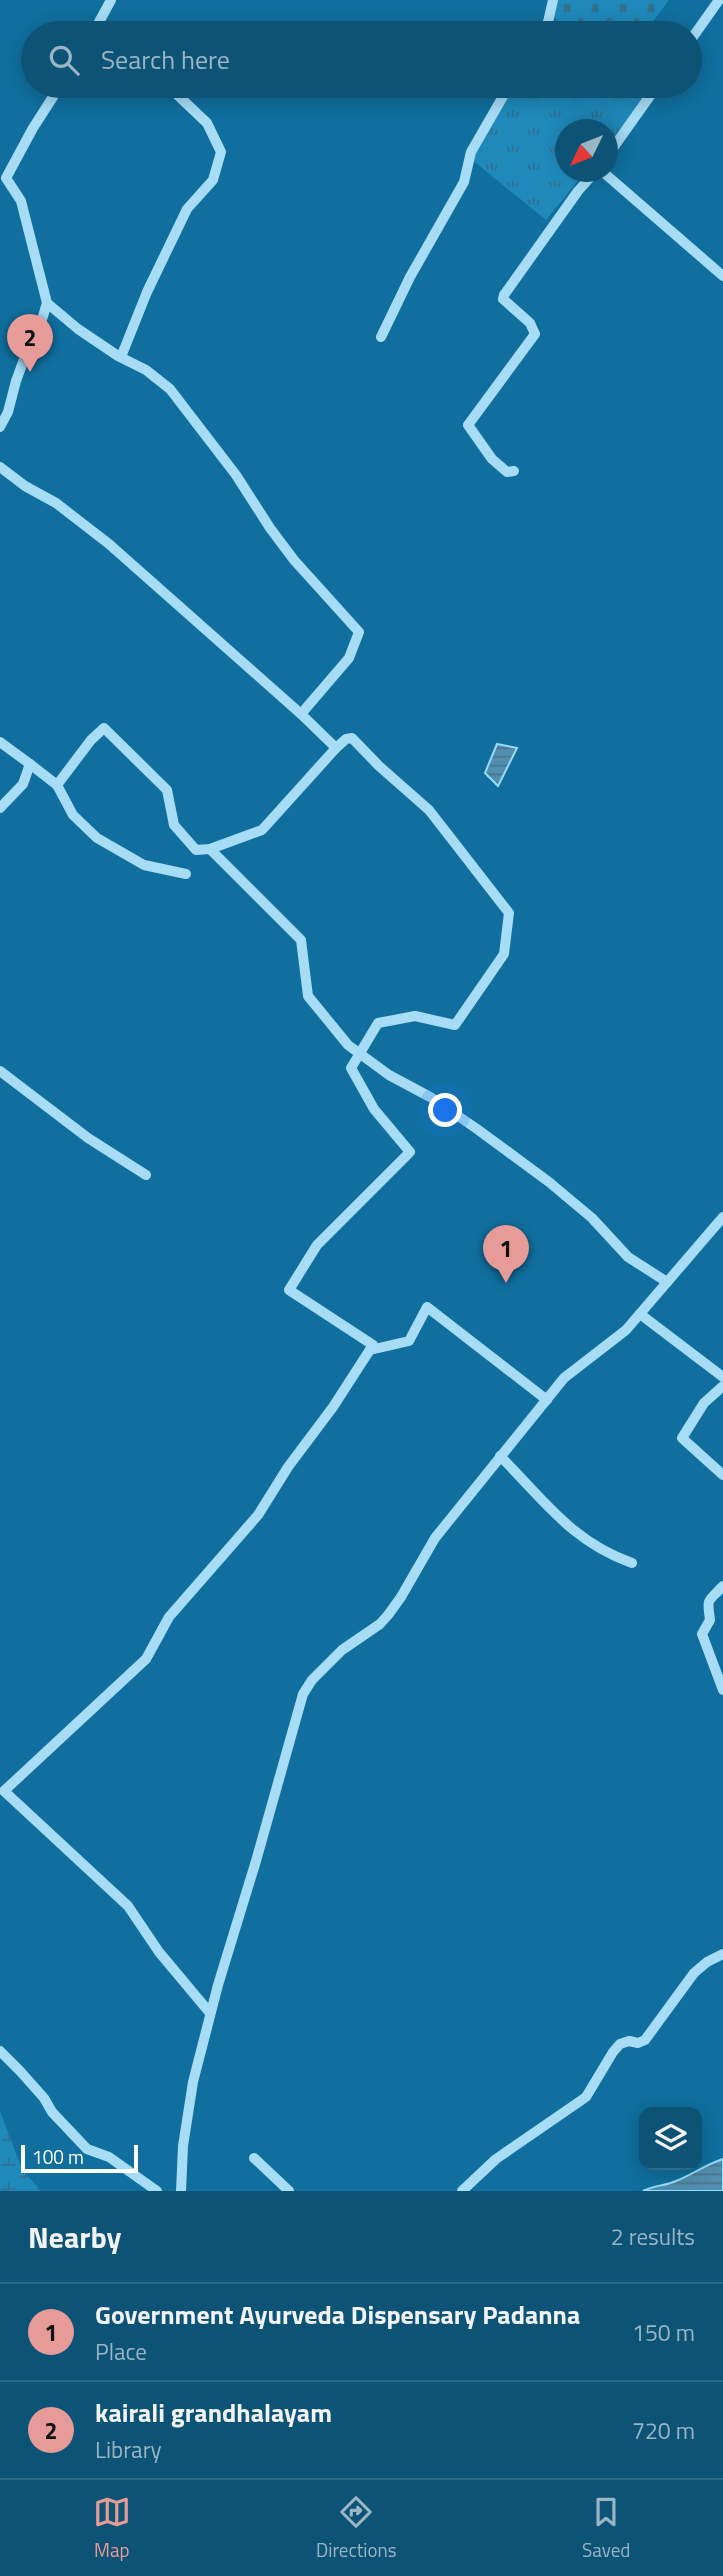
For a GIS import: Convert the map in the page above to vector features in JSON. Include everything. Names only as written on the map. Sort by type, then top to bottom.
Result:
[{"type":"street","points":[[102,21],[111,0]]},
{"type":"street","points":[[548,21],[553,0]]},
{"type":"street","points":[[702,24],[719,0]]},
{"type":"street","points":[[0,427],[8,412],[26,354],[37,336],[47,303],[21,201],[6,178],[26,139],[52,98]]},
{"type":"street","points":[[121,358],[187,209],[213,180],[221,152],[207,123],[181,98]]},
{"type":"street","points":[[381,337],[410,276],[464,182],[471,152],[502,98]]},
{"type":"street","points":[[618,140],[648,98]]},
{"type":"street","points":[[514,471],[507,472],[492,459],[468,425],[535,334],[530,323],[503,299],[504,295],[586,182]]},
{"type":"street","points":[[615,182],[723,276]]},
{"type":"street","points":[[47,303],[78,330],[121,358],[146,370],[170,389],[236,475],[286,549],[359,632],[349,658],[301,714]]},
{"type":"street","points":[[0,467],[56,503],[108,544],[336,748]]},
{"type":"street","points":[[57,785],[91,740],[104,728],[167,790],[174,825],[196,850],[210,849],[262,830],[336,748],[346,739],[352,738],[429,810],[509,913],[504,954],[455,1025],[415,1016],[378,1023],[351,1068],[374,1109],[410,1152],[317,1245],[289,1290],[373,1345],[258,1515],[169,1617],[146,1659],[4,1791],[128,1906],[159,1952],[210,2013]]},
{"type":"street","points":[[0,742],[57,785],[73,815],[97,838],[144,865],[186,874]]},
{"type":"street","points":[[0,808],[23,784],[30,764]]},
{"type":"street","points":[[210,849],[301,940],[308,996],[348,1045],[389,1074],[432,1098],[478,1129],[592,1218],[628,1257],[667,1282]]},
{"type":"street","points":[[0,1071],[88,1138],[146,1175]]},
{"type":"street","points":[[181,2191],[183,2146],[193,2082],[210,2013],[303,1694],[312,1680],[342,1650],[380,1624],[388,1615],[435,1538],[547,1400],[576,1367],[626,1330],[723,1217]]},
{"type":"street","points":[[370,1350],[410,1341],[427,1307],[547,1400]]},
{"type":"street","points":[[640,1314],[723,1377]]},
{"type":"street","points":[[723,1386],[704,1403],[682,1438],[723,1475]]},
{"type":"street","points":[[500,1456],[560,1520],[599,1550],[632,1563]]},
{"type":"street","points":[[723,1586],[708,1601],[710,1620],[702,1634],[723,1690]]},
{"type":"street","points":[[462,2191],[496,2159],[586,2097],[620,2044],[629,2040],[638,2043],[645,2040],[694,1973],[723,1954]]},
{"type":"street","points":[[0,2051],[87,2149],[109,2157],[157,2191]]},
{"type":"street","points":[[254,2158],[289,2191]]},
{"type":"green space","points":[[556,0],[669,0],[653,21],[550,21]]},
{"type":"green space","points":[[507,98],[645,98],[618,132],[618,119],[555,119],[555,182],[577,182],[546,220],[471,159]]},
{"type":"green space","points":[[0,2111],[22,2169],[41,2191],[0,2191]]},
{"type":"shaded area","points":[[497,744],[517,748],[498,786],[485,773]]},
{"type":"shaded area","points":[[723,2159],[723,2191],[643,2191],[676,2181]]},
{"type":"place","name":"kairali grandhalayam","points":[[30,372]]},
{"type":"place","name":"Government Ayurveda Dispensary Padanna","points":[[506,1283]]}]
